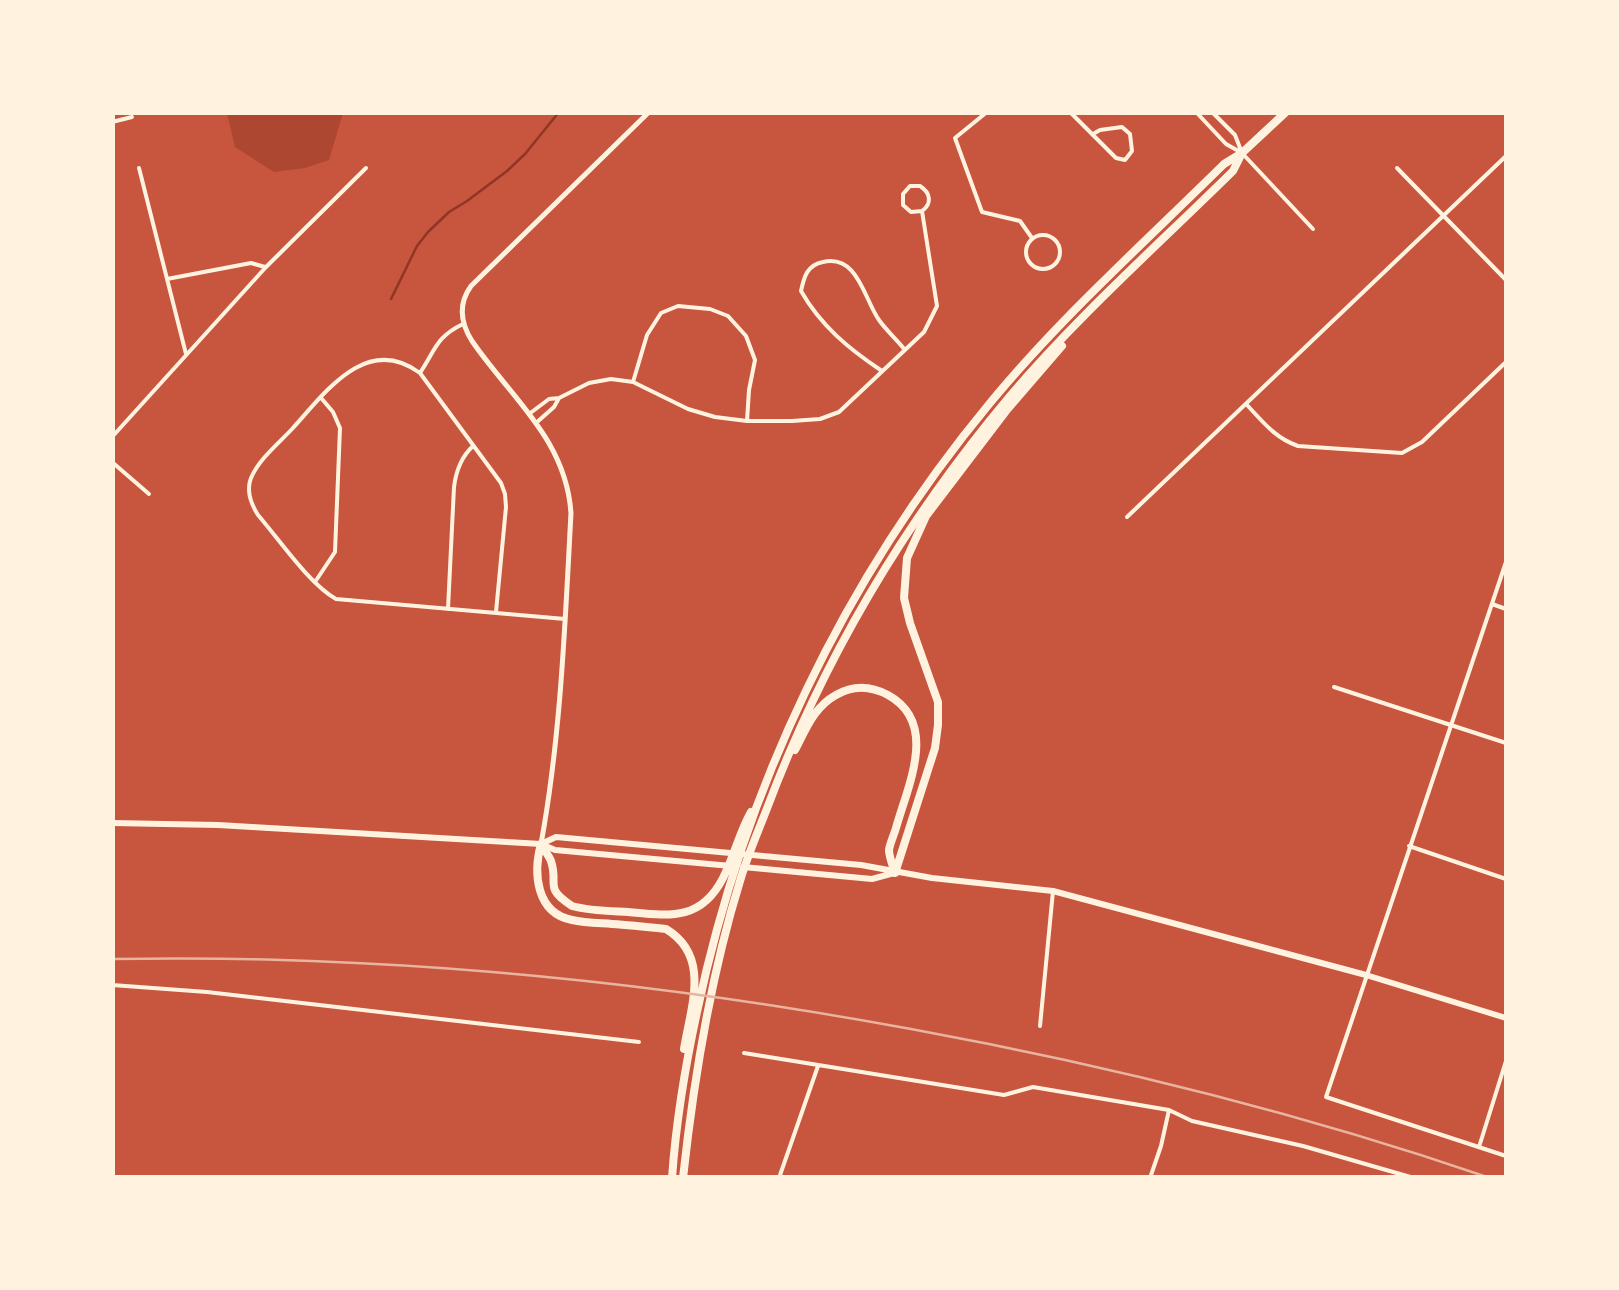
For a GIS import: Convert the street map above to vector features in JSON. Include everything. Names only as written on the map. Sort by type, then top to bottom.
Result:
[{"type":"highway","points":[[679,1114],[717,926],[760,795],[813,673],[861,587],[912,508],[991,401],[1224,164],[1242,154],[1286,112]]},
{"type":"highway","points":[[683,1178],[703,1031],[740,880],[794,742],[840,648],[900,544],[973,442],[1078,323],[1233,171],[1242,154]]},
{"type":"highway","points":[[895,872],[935,748],[938,725],[938,702],[904,598],[907,558],[926,516],[1078,323]]},
{"type":"highway","points":[[771,798],[813,716],[826,701],[859,687],[880,690],[908,710],[918,748],[889,852],[895,872]]},
{"type":"highway","points":[[541,844],[552,864],[553,886],[560,898],[572,906],[666,916],[686,914],[716,891],[744,822],[760,795]]},
{"type":"highway","points":[[541,844],[536,860],[537,886],[554,911],[570,920],[666,929],[678,936],[689,951],[696,980],[683,1054],[672,1178]]},
{"type":"main road","points":[[112,822],[218,824],[541,844],[555,850],[872,879],[895,872]]},
{"type":"main road","points":[[541,844],[556,837],[861,864],[895,872],[1052,891],[1366,975],[1506,1018]]},
{"type":"street","points":[[541,844],[565,619],[570,496],[556,453],[476,348],[461,309],[467,291],[649,112]]},
{"type":"street","points":[[987,112],[955,138],[982,212],[1020,221],[1032,238]]},
{"type":"street","points":[[1070,112],[1116,158],[1125,160],[1132,151],[1130,134],[1122,127],[1093,134]]},
{"type":"street","points":[[1196,112],[1313,229]]},
{"type":"street","points":[[1212,112],[1235,136],[1242,154]]},
{"type":"street","points":[[112,122],[132,118]]},
{"type":"street","points":[[1127,518],[1506,156]]},
{"type":"street","points":[[139,168],[186,354]]},
{"type":"street","points":[[112,437],[266,267],[366,168]]},
{"type":"street","points":[[1398,168],[1506,280]]},
{"type":"street","points":[[536,423],[560,398],[579,386],[612,379],[633,382],[688,410],[747,421],[820,419],[839,412],[924,332],[936,306],[922,211],[928,204],[928,193],[920,186],[910,186],[903,194],[904,205],[911,212],[922,211]]},
{"type":"street","points":[[1045,235],[1057,241],[1060,254],[1054,266],[1041,270],[1029,263],[1026,250],[1032,238],[1045,235]]},
{"type":"street","points":[[882,371],[835,337],[811,308],[802,291],[805,273],[816,263],[833,260],[860,280],[877,318],[906,350]]},
{"type":"street","points":[[168,279],[240,264],[266,267]]},
{"type":"street","points":[[633,382],[647,335],[661,313],[678,306],[728,316],[746,336],[755,360],[747,421]]},
{"type":"street","points":[[420,372],[441,338],[464,324]]},
{"type":"street","points":[[496,612],[506,507],[500,482],[420,372],[404,362],[389,359],[372,360],[354,368],[259,465],[249,492],[258,515],[326,594],[336,599],[565,619]]},
{"type":"street","points":[[1246,404],[1273,434],[1298,446],[1402,452],[1422,442],[1506,362]]},
{"type":"street","points":[[315,582],[335,552],[340,428],[321,398]]},
{"type":"street","points":[[529,414],[550,398],[560,398]]},
{"type":"street","points":[[448,609],[456,472],[473,446]]},
{"type":"street","points":[[112,462],[149,494]]},
{"type":"street","points":[[1506,562],[1326,1097],[1506,1156]]},
{"type":"street","points":[[1492,604],[1506,609]]},
{"type":"street","points":[[1334,688],[1506,743]]},
{"type":"street","points":[[1409,846],[1506,880]]},
{"type":"street","points":[[1040,1026],[1052,891]]},
{"type":"street","points":[[112,985],[208,992],[639,1042]]},
{"type":"street","points":[[744,1053],[1004,1095],[1033,1087],[1169,1110],[1192,1121],[1303,1146],[1414,1178]]},
{"type":"street","points":[[1479,1147],[1506,1061]]},
{"type":"street","points":[[779,1178],[818,1066]]},
{"type":"street","points":[[1150,1178],[1169,1110]]},
{"type":"shaded area","points":[[227,112],[343,113],[329,160],[274,172],[235,147]]},
{"type":"waterway","points":[[391,299],[428,232],[507,171],[559,112]]},
{"type":"railway","points":[[112,959],[413,966],[613,984],[812,1012],[984,1043],[1130,1075],[1347,1132],[1490,1178]]}]
